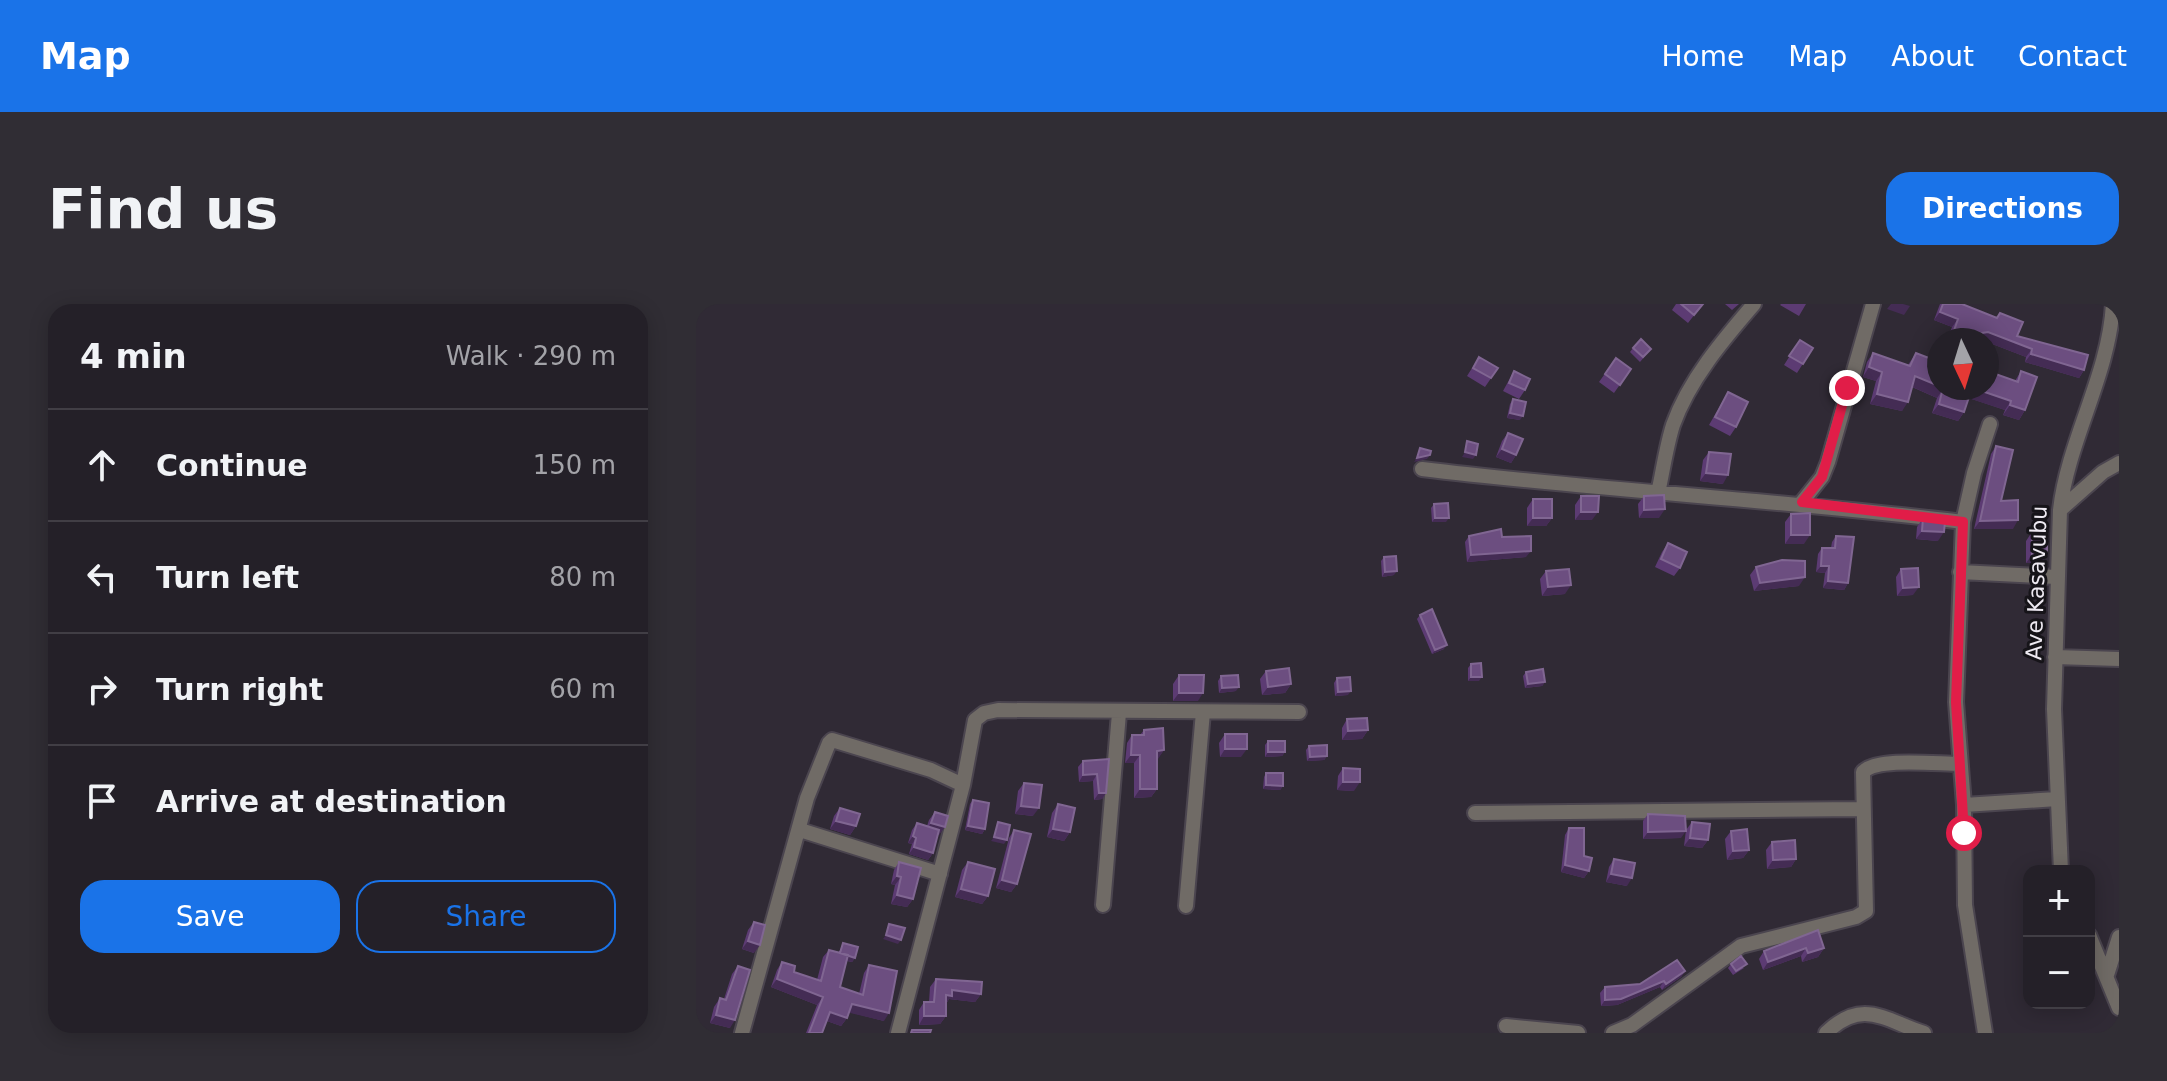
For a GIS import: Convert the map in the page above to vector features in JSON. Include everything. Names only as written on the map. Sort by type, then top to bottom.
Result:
[{"type":"street","points":[[1658,493],[1673,426],[1684,402],[1721,344],[1754,304]]},
{"type":"street","points":[[1802,502],[1822,477],[1828,462],[1873,304]]},
{"type":"street","name":"Ave Kasavubu","points":[[2061,865],[2055,657],[2060,510],[2113,304]]},
{"type":"street","points":[[1985,1033],[1965,905],[1964,805],[1959,764],[1960,572],[1963,522],[1974,473],[1990,424]]},
{"type":"street","points":[[2060,510],[2103,472],[2119,463]]},
{"type":"street","points":[[1422,469],[1658,493],[1802,502],[1963,522]]},
{"type":"street","points":[[1960,572],[2056,577]]},
{"type":"street","points":[[2055,657],[2119,659]]},
{"type":"street","points":[[898,1033],[963,785],[975,720],[984,713],[998,710],[1299,712]]},
{"type":"street","points":[[1186,906],[1203,712]]},
{"type":"street","points":[[1103,905],[1119,713]]},
{"type":"street","points":[[742,1033],[815,776],[832,740],[931,770],[963,785]]},
{"type":"street","points":[[1613,1033],[1632,1025],[1732,950],[1856,917],[1866,911],[1861,809],[1863,772],[1868,766],[1959,764]]},
{"type":"street","points":[[1964,805],[2057,799]]},
{"type":"street","points":[[1475,813],[1861,809]]},
{"type":"street","points":[[800,830],[940,874]]},
{"type":"street","points":[[2090,937],[2119,1008]]},
{"type":"street","points":[[2107,975],[2119,937]]},
{"type":"street","points":[[1826,1033],[1840,1021],[1861,1014],[1892,1017],[1924,1033]]},
{"type":"street","points":[[1506,1026],[1578,1033]]},
{"type":"building","points":[[1681,304],[1703,304],[1694,315]]},
{"type":"building","points":[[1943,304],[1962,304],[1997,318],[2000,313],[2023,322],[2017,336],[2088,355],[2084,370],[2031,354],[2032,349],[1999,336],[1999,328],[1955,328],[1958,319],[1940,312]]},
{"type":"building","points":[[1641,339],[1651,349],[1643,357],[1633,348]]},
{"type":"building","points":[[1800,340],[1813,348],[1803,364],[1789,356]]},
{"type":"building","points":[[1873,353],[1910,366],[1916,353],[1927,357],[1927,381],[1915,376],[1908,402],[1877,394],[1882,372],[1869,367]]},
{"type":"building","points":[[1479,357],[1498,368],[1491,378],[1473,368]]},
{"type":"building","points":[[1616,358],[1631,369],[1620,385],[1605,374]]},
{"type":"building","points":[[1514,371],[1530,379],[1525,390],[1509,383]]},
{"type":"building","points":[[2021,371],[2037,377],[2025,410],[2010,405],[2011,401],[1999,397],[1999,375],[2018,382]]},
{"type":"building","points":[[1728,392],[1748,402],[1736,427],[1715,417]]},
{"type":"building","points":[[1513,399],[1526,402],[1523,416],[1510,413]]},
{"type":"building","points":[[1940,400],[1968,400],[1964,412],[1939,404]]},
{"type":"building","points":[[1508,433],[1523,439],[1516,455],[1502,449]]},
{"type":"building","points":[[1467,441],[1478,444],[1476,455],[1465,452]]},
{"type":"building","points":[[1996,446],[2013,450],[2001,501],[2018,500],[2018,520],[1980,521]]},
{"type":"building","points":[[1420,448],[1431,451],[1430,455],[1417,458]]},
{"type":"building","points":[[1709,452],[1731,454],[1728,475],[1706,473]]},
{"type":"building","points":[[1664,495],[1665,509],[1644,510],[1644,496]]},
{"type":"building","points":[[1581,496],[1599,496],[1598,512],[1581,512]]},
{"type":"building","points":[[1533,499],[1552,499],[1552,518],[1533,518]]},
{"type":"building","points":[[1448,503],[1449,518],[1435,518],[1434,504]]},
{"type":"building","points":[[1810,513],[1810,535],[1791,535],[1791,514]]},
{"type":"building","points":[[1923,518],[1945,521],[1944,532],[1922,531]]},
{"type":"building","points":[[1501,529],[1502,537],[1531,536],[1531,551],[1471,555],[1469,536]]},
{"type":"building","points":[[2032,532],[2047,532],[2047,555],[2032,555]]},
{"type":"building","points":[[1836,536],[1854,537],[1848,583],[1828,581],[1829,566],[1821,566],[1822,548],[1835,548]]},
{"type":"building","points":[[1668,543],[1687,552],[1680,568],[1661,559]]},
{"type":"building","points":[[1396,556],[1397,571],[1385,572],[1384,557]]},
{"type":"building","points":[[1782,560],[1805,561],[1805,577],[1760,583],[1756,567]]},
{"type":"building","points":[[1918,568],[1919,587],[1903,588],[1901,569]]},
{"type":"building","points":[[1569,569],[1571,585],[1548,587],[1546,571]]},
{"type":"building","points":[[1432,609],[1447,645],[1435,650],[1420,615]]},
{"type":"building","points":[[1481,663],[1482,677],[1471,677],[1471,664]]},
{"type":"building","points":[[1289,668],[1291,684],[1268,687],[1266,671]]},
{"type":"building","points":[[1543,669],[1545,682],[1528,684],[1526,672]]},
{"type":"building","points":[[1179,675],[1204,675],[1203,693],[1179,693]]},
{"type":"building","points":[[1238,675],[1239,687],[1222,688],[1221,676]]},
{"type":"building","points":[[1350,677],[1351,691],[1338,692],[1337,678]]},
{"type":"building","points":[[1367,718],[1368,730],[1348,731],[1347,719]]},
{"type":"building","points":[[1163,728],[1164,750],[1157,751],[1157,789],[1140,789],[1140,755],[1131,755],[1132,735],[1144,735],[1144,730]]},
{"type":"building","points":[[1225,734],[1247,734],[1247,749],[1225,749]]},
{"type":"building","points":[[1268,741],[1285,741],[1285,752],[1268,752]]},
{"type":"building","points":[[1327,745],[1327,756],[1310,757],[1309,746]]},
{"type":"building","points":[[1109,759],[1106,793],[1099,793],[1097,774],[1083,775],[1083,761]]},
{"type":"building","points":[[1343,768],[1360,769],[1360,782],[1343,782]]},
{"type":"building","points":[[1266,773],[1283,773],[1283,786],[1266,785]]},
{"type":"building","points":[[1024,783],[1042,785],[1039,808],[1021,806]]},
{"type":"building","points":[[973,800],[989,803],[985,829],[968,826]]},
{"type":"building","points":[[1058,804],[1075,808],[1070,832],[1053,829]]},
{"type":"building","points":[[840,808],[860,814],[856,826],[836,821]]},
{"type":"building","points":[[935,812],[948,816],[945,827],[931,823]]},
{"type":"building","points":[[1648,814],[1685,816],[1686,831],[1648,832]]},
{"type":"building","points":[[998,822],[1010,825],[1007,840],[994,837]]},
{"type":"building","points":[[1692,822],[1710,824],[1708,840],[1690,838]]},
{"type":"building","points":[[917,823],[939,830],[933,853],[914,847]]},
{"type":"building","points":[[1569,828],[1584,828],[1584,856],[1592,858],[1589,871],[1565,865]]},
{"type":"building","points":[[1747,829],[1749,850],[1733,851],[1731,831]]},
{"type":"building","points":[[1014,830],[1031,834],[1017,884],[1002,880]]},
{"type":"building","points":[[1795,840],[1796,859],[1773,860],[1772,842]]},
{"type":"building","points":[[1614,859],[1635,863],[1632,878],[1611,874]]},
{"type":"building","points":[[899,862],[921,868],[913,899],[897,895],[901,877],[897,876]]},
{"type":"building","points":[[968,862],[995,869],[988,896],[961,889]]},
{"type":"building","points":[[754,922],[765,925],[760,945],[748,941]]},
{"type":"building","points":[[889,924],[905,928],[901,940],[886,935]]},
{"type":"building","points":[[1818,930],[1824,948],[1808,953],[1806,948],[1768,962],[1764,951]]},
{"type":"building","points":[[843,943],[858,947],[855,958],[840,953]]},
{"type":"building","points":[[829,950],[848,955],[840,987],[863,995],[869,965],[897,971],[889,1013],[852,1004],[847,1018],[830,1012],[822,1033],[809,1033],[823,997],[777,979],[782,962],[795,966],[794,972],[821,981]]},
{"type":"building","points":[[1741,956],[1747,964],[1736,971],[1731,964]]},
{"type":"building","points":[[1677,960],[1685,971],[1666,984],[1664,981],[1621,999],[1605,1000],[1605,987],[1640,984]]},
{"type":"building","points":[[738,966],[750,970],[735,1020],[716,1015],[720,998],[726,1000]]},
{"type":"building","points":[[936,979],[982,982],[981,994],[952,990],[952,996],[946,995],[946,1016],[924,1016],[924,1002],[934,1002]]},
{"type":"building","points":[[912,1030],[931,1030],[930,1033],[911,1033]]},
{"type":"route","points":[[1847,388],[1828,462],[1822,477],[1802,502],[1963,522],[1956,702],[1964,833]]}]
